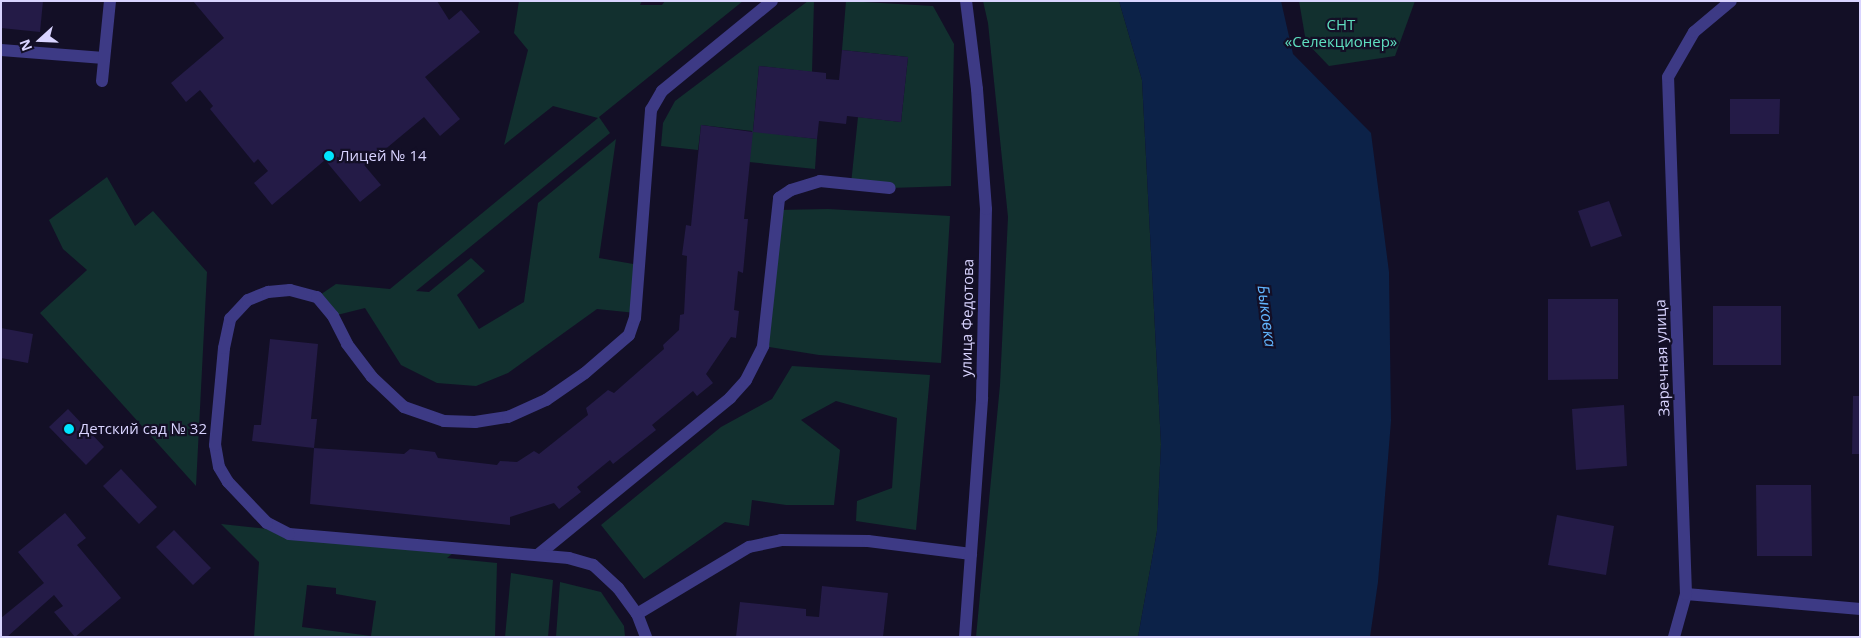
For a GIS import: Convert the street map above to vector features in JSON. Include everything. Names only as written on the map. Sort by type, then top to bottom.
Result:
[{"type":"street","points":[[102,80],[110,1]]},
{"type":"street","points":[[646,637],[637,614],[618,588],[593,565],[569,558],[539,554],[289,534],[267,523],[228,482],[219,468],[215,445],[224,348],[230,319],[248,300],[268,292],[290,290],[317,297],[333,316],[347,344],[372,377],[404,407],[444,421],[475,422],[508,416],[546,400],[614,348],[628,335],[635,318],[651,110],[662,91],[772,1]]},
{"type":"street","name":"улица Федотова","points":[[965,637],[982,398],[986,209],[977,89],[966,1]]},
{"type":"street","name":"Заречная улица","points":[[1674,637],[1686,594],[1668,77],[1694,32],[1732,1]]},
{"type":"street","points":[[1,50],[104,58]]},
{"type":"street","points":[[539,554],[730,398],[746,380],[764,346],[779,198],[791,190],[820,181],[890,188]]},
{"type":"street","points":[[637,614],[749,546],[781,540],[861,541],[971,554]]},
{"type":"street","points":[[1686,594],[1860,608]]},
{"type":"green space","points":[[519,1],[642,1],[640,5],[662,5],[665,1],[743,1],[599,117],[610,133],[416,291],[429,292],[471,258],[485,271],[457,295],[479,329],[524,302],[538,203],[616,139],[599,258],[639,265],[636,313],[597,309],[508,373],[476,386],[437,383],[401,365],[365,308],[333,316],[317,297],[336,284],[390,289],[598,118],[553,106],[504,145],[528,50],[514,33]]},
{"type":"green space","points":[[808,1],[814,1],[812,72],[759,66],[753,131],[817,139],[815,169],[749,162],[752,131],[701,125],[698,150],[661,146],[663,123],[675,101]]},
{"type":"green space","points":[[846,1],[933,6],[954,44],[951,186],[890,188],[851,184],[858,117],[901,122],[908,57],[842,50]]},
{"type":"green space","points":[[983,1],[1119,1],[1142,80],[1161,444],[1157,531],[1138,637],[976,637],[1000,385],[1008,217],[988,23]]},
{"type":"green space","name":"СНТ «Селекционер»","points":[[1299,1],[1415,1],[1395,56],[1329,66],[1306,42]]},
{"type":"green space","points":[[107,177],[135,226],[153,211],[207,272],[196,486],[40,313],[87,270],[63,249],[49,220]]},
{"type":"green space","points":[[828,209],[950,216],[941,363],[819,355],[763,346],[777,210]]},
{"type":"green space","points":[[792,366],[930,375],[916,530],[856,521],[857,501],[892,488],[897,418],[836,401],[801,420],[840,450],[834,505],[786,505],[752,500],[749,526],[725,522],[644,579],[601,525],[721,427],[772,399]]},
{"type":"green space","points":[[221,524],[458,549],[447,558],[497,563],[495,637],[254,637],[259,562]],"holes":[[[307,585],[336,588],[336,594],[376,601],[371,636],[302,627]]]},
{"type":"green space","points":[[511,573],[553,580],[548,637],[505,637]]},
{"type":"green space","points":[[560,582],[601,592],[624,626],[625,637],[556,637]]},
{"type":"water","name":"Быковка","points":[[1119,1],[1281,1],[1293,54],[1371,133],[1389,272],[1391,421],[1378,582],[1370,637],[1138,637],[1157,531],[1161,444],[1142,80]]},
{"type":"building","points":[[1,1],[43,1],[40,32],[1,28]]},
{"type":"building","points":[[193,1],[437,1],[449,20],[461,10],[480,32],[425,77],[460,119],[440,136],[424,117],[365,166],[381,185],[360,202],[325,160],[272,205],[254,183],[268,171],[258,159],[254,163],[210,109],[213,106],[200,90],[186,102],[171,83],[224,38]]},
{"type":"building","points":[[842,50],[908,57],[901,122],[847,116],[846,124],[819,121],[817,139],[753,132],[759,66],[826,73],[826,79],[839,80]]},
{"type":"building","points":[[1730,99],[1780,99],[1779,134],[1730,134]]},
{"type":"building","points":[[701,125],[753,132],[744,219],[748,219],[743,273],[738,271],[734,310],[739,311],[736,338],[731,337],[706,374],[713,383],[697,396],[693,391],[652,425],[656,430],[613,464],[610,460],[577,487],[581,492],[559,509],[554,503],[510,517],[510,525],[310,504],[314,448],[404,454],[410,449],[435,452],[438,458],[497,465],[500,461],[517,462],[534,451],[539,454],[588,415],[586,408],[608,390],[614,393],[664,349],[663,345],[679,330],[680,315],[684,314],[687,256],[682,255],[686,225],[691,226]]},
{"type":"building","points":[[1609,201],[1622,236],[1591,247],[1578,211]]},
{"type":"building","points":[[1548,299],[1618,299],[1618,379],[1548,380]]},
{"type":"building","points":[[1713,306],[1781,306],[1781,365],[1713,365]]},
{"type":"building","points":[[1,328],[33,334],[28,363],[1,358]]},
{"type":"building","points":[[270,339],[318,344],[311,419],[317,419],[314,448],[252,441],[254,425],[261,425]]},
{"type":"building","points":[[1853,396],[1860,396],[1860,454],[1852,454]]},
{"type":"building","points":[[1624,405],[1627,466],[1576,470],[1572,409]]},
{"type":"building","points":[[68,409],[104,447],[86,465],[49,427]]},
{"type":"building","points":[[121,469],[157,507],[139,524],[103,486]]},
{"type":"building","points":[[1756,485],[1811,485],[1812,556],[1757,556]]},
{"type":"building","points":[[65,513],[86,538],[77,545],[121,598],[75,637],[54,612],[63,606],[54,595],[7,637],[1,637],[1,618],[44,583],[18,552]]},
{"type":"building","points":[[1557,515],[1614,526],[1606,575],[1548,565]]},
{"type":"building","points":[[174,530],[211,568],[193,585],[156,547]]},
{"type":"building","points":[[822,586],[888,593],[883,637],[736,637],[740,602],[806,609],[806,616],[819,617]]},
{"type":"place","name":"Лицей № 14","points":[[329,156]]},
{"type":"place","name":"Детский сад № 32","points":[[69,429]]}]
